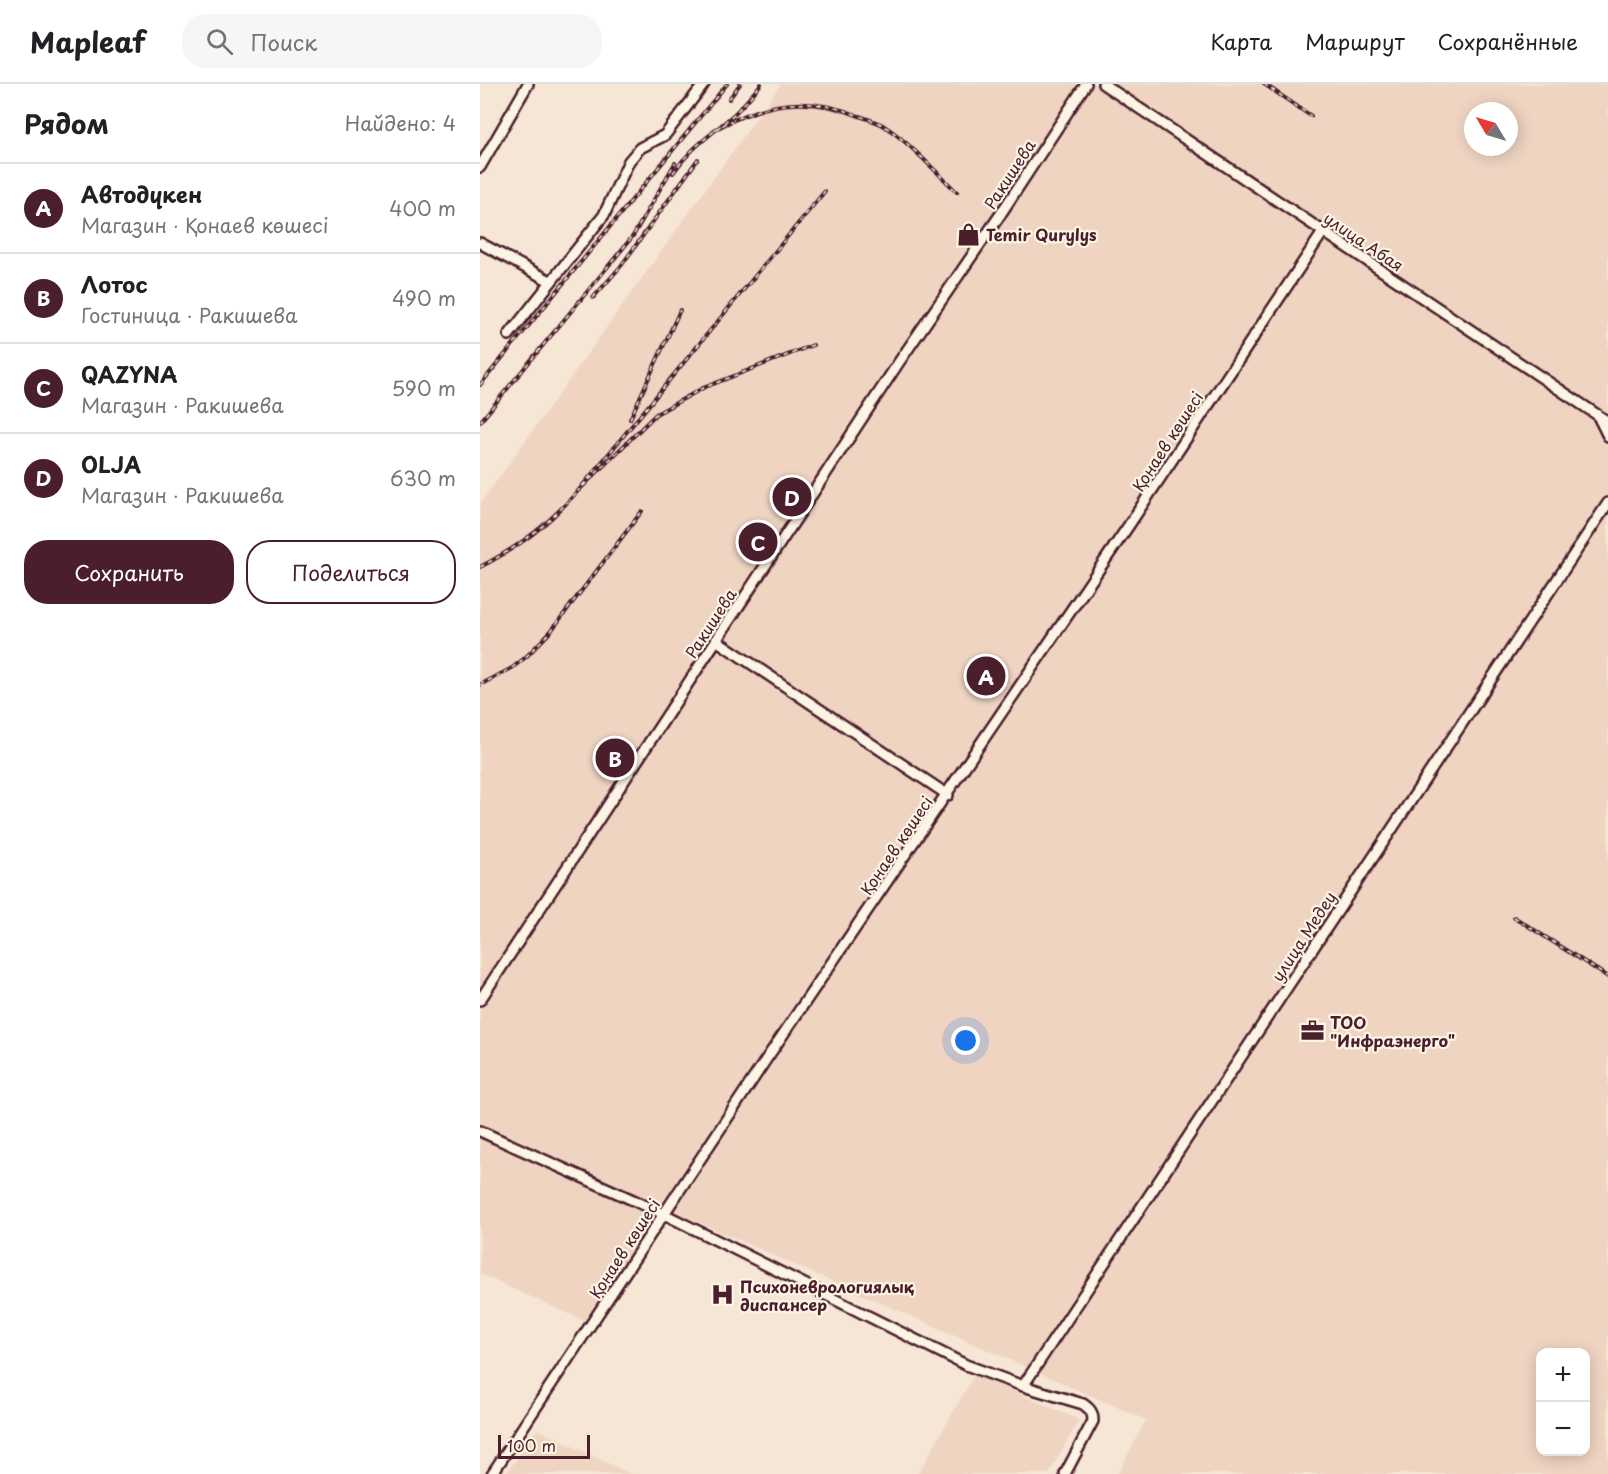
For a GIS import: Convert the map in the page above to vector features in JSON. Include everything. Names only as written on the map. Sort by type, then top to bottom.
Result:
[{"type":"street","points":[[480,167],[528,84]]},
{"type":"street","points":[[509,335],[604,215],[629,161],[640,148],[665,135],[704,84]]},
{"type":"street","name":"Ракишева","points":[[480,1000],[887,381],[1086,84]]},
{"type":"street","name":"улица Абая","points":[[1102,84],[1608,422]]},
{"type":"street","name":"Қонаев көшесі","points":[[492,1474],[664,1214],[1130,525],[1323,232]]},
{"type":"street","points":[[480,243],[550,281]]},
{"type":"street","points":[[1596,414],[1608,415]]},
{"type":"street","points":[[1596,414],[1608,436]]},
{"type":"street","name":"улица Медеу","points":[[1023,1386],[1608,503]]},
{"type":"street","points":[[716,640],[948,795]]},
{"type":"street","points":[[480,1131],[664,1214],[966,1365],[1090,1408],[1093,1414],[1090,1428],[1065,1474]]},
{"type":"shaded area","points":[[781,84],[1608,84],[1608,1474],[1118,1474],[1146,1420],[664,1207],[592,1324],[480,1274],[480,504]]},
{"type":"shaded area","points":[[975,1374],[1079,1420],[1049,1474],[918,1474]]},
{"type":"shaded area","points":[[537,1429],[630,1474],[506,1474]]},
{"type":"railway","points":[[480,385],[727,84]]},
{"type":"railway","points":[[729,99],[740,84]]},
{"type":"railway","points":[[673,173],[701,142],[737,112],[761,84]]},
{"type":"railway","points":[[1264,84],[1311,116]]},
{"type":"railway","points":[[714,130],[750,113],[767,108],[803,104],[840,109],[878,123],[890,130],[910,146],[957,192]]},
{"type":"railway","points":[[593,298],[621,266],[698,159]]},
{"type":"railway","points":[[480,422],[633,236],[675,163]]},
{"type":"railway","points":[[813,345],[703,388],[656,414],[578,491],[825,191]]},
{"type":"railway","points":[[630,419],[680,310]]},
{"type":"railway","points":[[480,567],[533,534],[578,491]]},
{"type":"railway","points":[[480,685],[512,668],[551,631],[642,511]]},
{"type":"railway","points":[[1514,917],[1608,977]]},
{"type":"place","name":"Temir Qurylys","points":[[968,234]]},
{"type":"place","name":"OLJA","points":[[792,497]]},
{"type":"place","name":"QAZYNA","points":[[758,542]]},
{"type":"place","name":"Автодүкен","points":[[986,676]]},
{"type":"place","name":"Лотос","points":[[615,758]]},
{"type":"place","name":"ТОО \"Инфраэнерго\"","points":[[1312,1031]]},
{"type":"place","name":"Психоневрологиялық диспансер","points":[[722,1295]]}]
